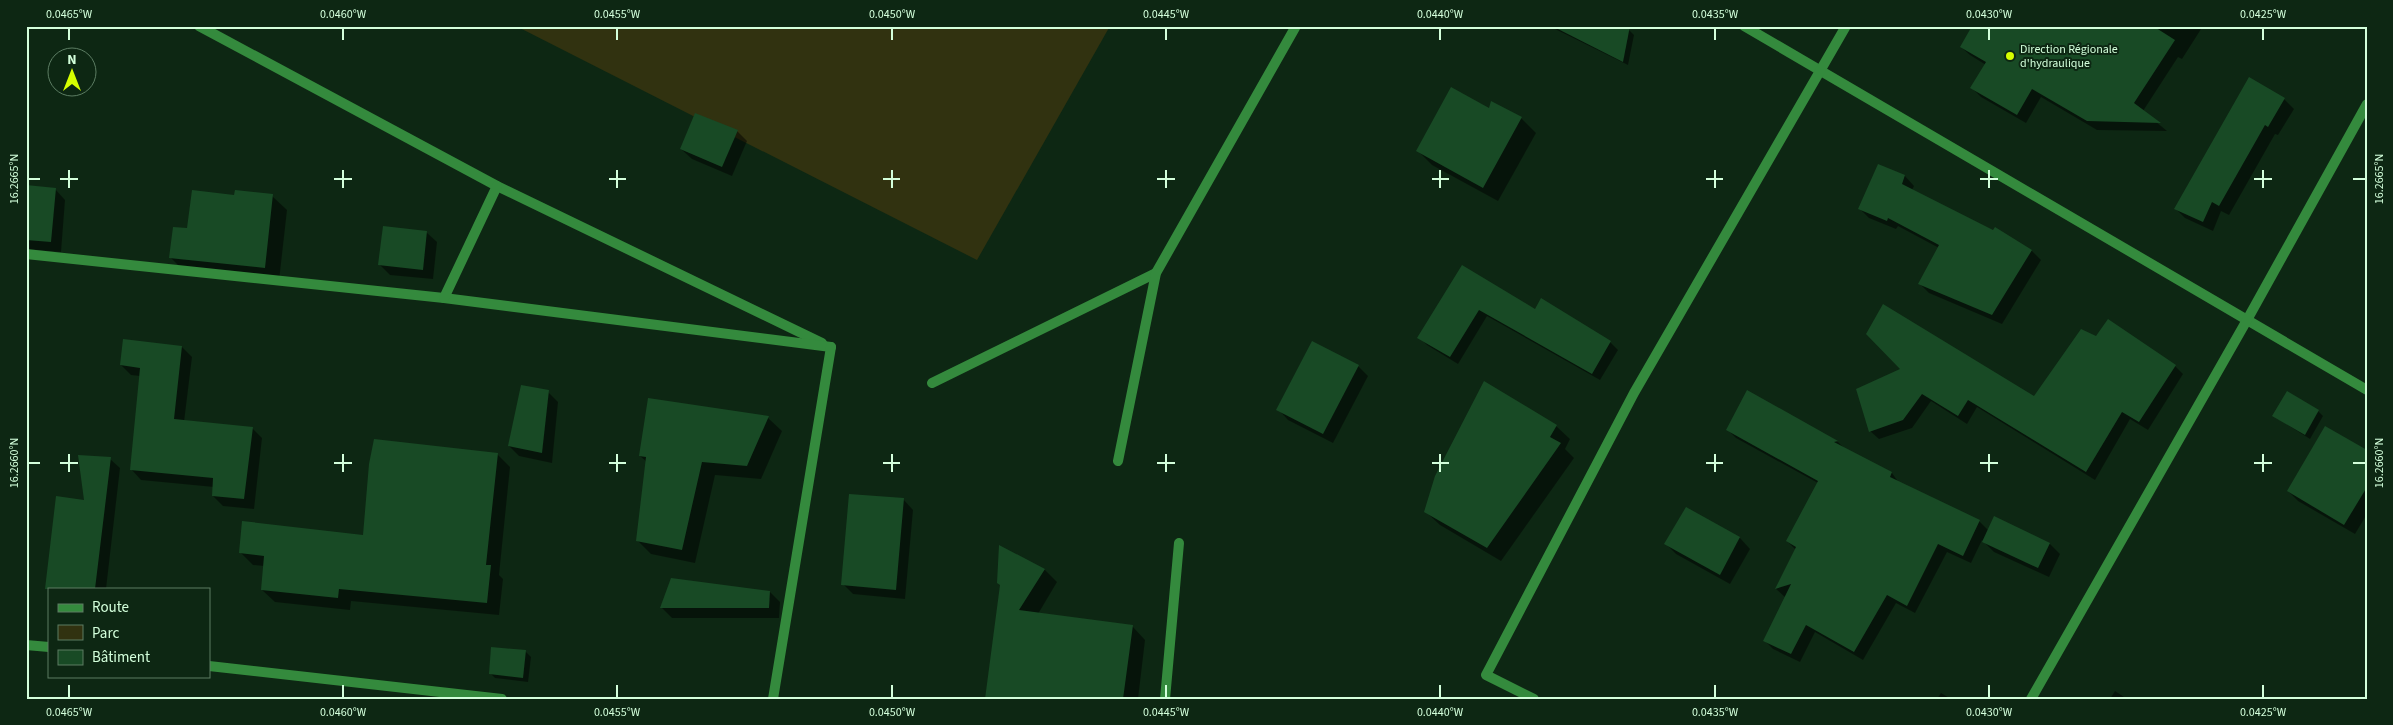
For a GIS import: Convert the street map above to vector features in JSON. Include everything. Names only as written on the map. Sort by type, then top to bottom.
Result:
[{"type":"street","points":[[199,26],[497,186],[831,347]]},
{"type":"street","points":[[1118,461],[1156,273],[1296,26]]},
{"type":"street","points":[[1744,26],[2367,390]]},
{"type":"street","points":[[1534,699],[1486,675],[1634,393],[1846,26]]},
{"type":"street","points":[[2031,699],[2247,320],[2367,104]]},
{"type":"street","points":[[444,298],[497,186]]},
{"type":"street","points":[[26,254],[444,298],[831,347]]},
{"type":"street","points":[[932,383],[1156,273]]},
{"type":"street","points":[[772,699],[831,347]]},
{"type":"street","points":[[1164,699],[1179,543]]},
{"type":"street","points":[[26,645],[48,647]]},
{"type":"street","points":[[210,666],[413,694],[502,699]]},
{"type":"green space","points":[[516,26],[1110,26],[977,260]]},
{"type":"building","points":[[1552,26],[1630,26],[1623,62]]},
{"type":"building","points":[[1972,26],[2153,26],[2175,40],[2134,103],[2161,123],[2087,121],[2032,89],[2017,115],[1970,88],[1986,62],[1960,47]]},
{"type":"building","points":[[2249,77],[2285,98],[2268,127],[2265,125],[2219,206],[2212,202],[2203,222],[2174,209]]},
{"type":"building","points":[[1451,87],[1489,108],[1491,101],[1522,117],[1483,188],[1416,151]]},
{"type":"building","points":[[695,113],[738,130],[722,167],[680,149]]},
{"type":"building","points":[[1878,164],[1905,175],[1902,184],[1993,230],[1995,227],[2032,250],[1992,315],[1918,284],[1939,245],[1888,218],[1887,221],[1858,209]]},
{"type":"building","points":[[26,185],[56,188],[51,242],[26,240]]},
{"type":"building","points":[[192,190],[234,195],[235,190],[273,194],[265,268],[169,258],[173,227],[187,228]]},
{"type":"building","points":[[383,226],[427,231],[423,270],[378,265]]},
{"type":"building","points":[[1462,265],[1535,309],[1541,298],[1611,341],[1592,374],[1479,310],[1450,357],[1417,338]]},
{"type":"building","points":[[1883,304],[2034,396],[2081,329],[2096,336],[2108,319],[2176,365],[2139,422],[2122,412],[2086,472],[1968,400],[1958,416],[1922,394],[1903,420],[1869,432],[1856,389],[1900,369],[1866,334]]},
{"type":"building","points":[[123,339],[182,346],[174,419],[253,427],[244,499],[212,496],[213,478],[130,470],[140,368],[120,365]]},
{"type":"building","points":[[1312,341],[1359,365],[1323,434],[1276,410]]},
{"type":"building","points":[[1484,381],[1557,425],[1550,437],[1561,443],[1487,548],[1424,512],[1435,476]]},
{"type":"building","points":[[521,385],[549,390],[542,453],[508,446]]},
{"type":"building","points":[[1747,390],[1838,441],[1834,442],[1892,472],[1890,477],[1980,520],[1963,556],[1938,544],[1907,606],[1887,595],[1854,652],[1806,625],[1791,654],[1763,641],[1791,584],[1775,589],[1796,547],[1786,541],[1818,481],[1726,430]]},
{"type":"building","points":[[2287,391],[2319,410],[2305,435],[2272,416]]},
{"type":"building","points":[[648,398],[769,416],[747,466],[702,462],[682,550],[636,541],[646,457],[639,456]]},
{"type":"building","points":[[2325,426],[2367,450],[2367,487],[2344,525],[2287,491]]},
{"type":"building","points":[[374,439],[498,453],[486,565],[491,565],[487,603],[339,589],[338,598],[261,590],[264,556],[239,553],[242,521],[363,535],[369,464]]},
{"type":"building","points":[[78,455],[111,457],[95,588],[45,589],[56,496],[84,500]]},
{"type":"building","points":[[849,494],[904,498],[896,590],[841,585]]},
{"type":"building","points":[[1686,507],[1740,537],[1720,575],[1664,544]]},
{"type":"building","points":[[1994,516],[2050,543],[2038,568],[1982,542]]},
{"type":"building","points":[[999,545],[1045,569],[1019,610],[1133,625],[1123,699],[985,699],[1000,585],[997,583]]},
{"type":"building","points":[[671,578],[770,591],[769,608],[660,608]]},
{"type":"building","points":[[491,647],[526,650],[523,678],[489,674]]},
{"type":"place","name":"Direction Régionale d'hydraulique","points":[[2010,56]]}]
